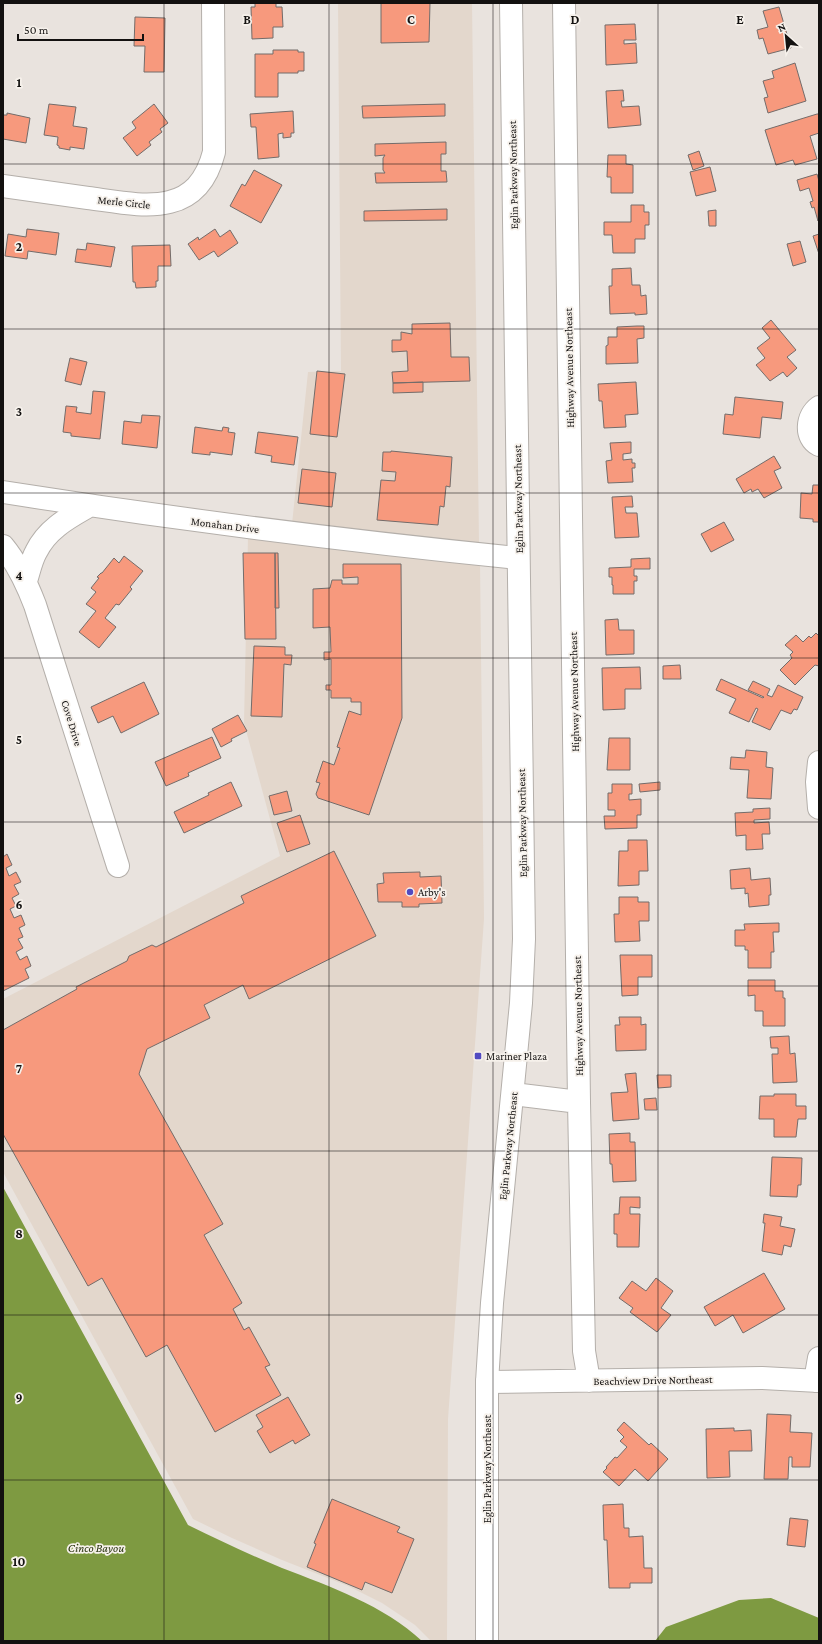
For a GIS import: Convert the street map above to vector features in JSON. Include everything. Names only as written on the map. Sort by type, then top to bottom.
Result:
[{"type":"main road","name":"Merle Circle","points":[[3,186],[138,205],[167,204],[176,201],[190,192],[202,180],[211,163],[214,152],[213,3]]},
{"type":"main road","name":"Eglin Parkway Northeast","points":[[487,1637],[486,1428],[492,1303],[521,1003],[524,939],[511,3]]},
{"type":"main road","name":"Highway Avenue Northeast","points":[[564,3],[579,1102],[584,1351],[589,1381]]},
{"type":"main road","points":[[819,407],[814,411],[808,422],[809,434],[816,444],[819,445]]},
{"type":"main road","name":"Monahan Drive","points":[[3,492],[89,506],[291,533],[518,558]]},
{"type":"main road","points":[[26,581],[36,552],[46,536],[60,523],[89,506]]},
{"type":"main road","name":"Cove Drive","points":[[3,546],[13,558],[26,581],[35,605],[118,866]]},
{"type":"main road","points":[[819,762],[817,782],[819,808]]},
{"type":"main road","points":[[513,1094],[579,1102]]},
{"type":"main road","points":[[817,1381],[819,1358]]},
{"type":"main road","name":"Beachview Drive Northeast","points":[[488,1382],[762,1378],[817,1381]]},
{"type":"shaded area","points":[[338,3],[472,3],[479,544],[292,524],[308,372],[341,371]]},
{"type":"shaded area","points":[[248,537],[480,563],[484,919],[448,1419],[447,1641],[431,1641],[415,1625],[382,1603],[348,1586],[282,1560],[193,1519],[3,1172],[3,999],[280,856],[244,723]]},
{"type":"water","name":"Cinco Bayou","points":[[3,1187],[188,1525],[258,1558],[356,1598],[391,1617],[422,1641],[3,1641]]},
{"type":"water","points":[[771,1598],[819,1618],[819,1641],[655,1641],[666,1627],[739,1600]]},
{"type":"building","points":[[255,3],[276,3],[276,7],[282,7],[283,27],[273,27],[273,38],[252,39],[251,7],[255,7]]},
{"type":"building","points":[[381,3],[430,3],[429,42],[381,43]]},
{"type":"building","points":[[779,7],[791,48],[768,54],[763,38],[759,39],[757,30],[768,27],[763,11]]},
{"type":"building","points":[[135,17],[165,18],[164,72],[144,72],[145,46],[134,46]]},
{"type":"building","points":[[635,24],[636,40],[624,40],[624,44],[636,43],[637,63],[606,65],[605,25]]},
{"type":"building","points":[[273,50],[298,50],[298,52],[304,52],[304,71],[298,71],[298,73],[278,73],[278,97],[255,97],[255,54],[273,54]]},
{"type":"building","points":[[795,63],[806,101],[768,113],[764,98],[768,97],[763,81],[774,78],[772,71]]},
{"type":"building","points":[[623,90],[624,101],[621,101],[622,107],[639,106],[641,125],[608,128],[606,91]]},
{"type":"building","points":[[49,104],[76,107],[73,126],[87,128],[84,149],[70,147],[70,150],[59,148],[57,145],[58,137],[44,135]]},
{"type":"building","points":[[154,104],[168,123],[160,129],[162,132],[149,142],[151,145],[137,156],[123,138],[136,128],[132,122]]},
{"type":"building","points":[[445,104],[445,116],[363,118],[362,106]]},
{"type":"building","points":[[293,111],[294,133],[291,133],[291,137],[283,138],[283,133],[278,134],[279,157],[258,159],[256,127],[251,127],[250,114]]},
{"type":"building","points":[[7,113],[30,118],[26,143],[3,139],[3,115],[7,115]]},
{"type":"building","points":[[819,114],[819,133],[810,136],[817,159],[795,165],[793,160],[776,165],[765,130]]},
{"type":"building","points":[[446,142],[446,154],[441,154],[441,171],[446,171],[447,182],[376,183],[375,173],[385,173],[383,170],[383,158],[385,155],[375,156],[375,144]]},
{"type":"building","points":[[699,151],[704,166],[693,170],[688,155]]},
{"type":"building","points":[[608,155],[626,155],[626,164],[633,165],[633,193],[611,193],[611,177],[607,177]]},
{"type":"building","points":[[710,167],[716,191],[696,196],[690,172]]},
{"type":"building","points":[[254,170],[282,185],[261,223],[230,206],[242,184],[245,186]]},
{"type":"building","points":[[817,174],[819,181],[818,221],[814,207],[812,208],[810,202],[813,201],[809,188],[800,191],[797,180]]},
{"type":"building","points":[[631,205],[644,205],[644,212],[649,212],[649,225],[645,225],[645,239],[635,239],[635,253],[613,253],[612,235],[604,235],[604,222],[631,222]]},
{"type":"building","points":[[447,209],[447,220],[364,221],[364,211]]},
{"type":"building","points":[[716,210],[716,226],[709,226],[708,211]]},
{"type":"building","points":[[27,229],[59,233],[56,255],[28,251],[27,259],[5,256],[8,234],[26,237]]},
{"type":"building","points":[[215,229],[220,237],[230,230],[238,243],[218,257],[214,251],[199,260],[188,244],[198,237],[199,240]]},
{"type":"building","points":[[819,234],[819,254],[813,236]]},
{"type":"building","points":[[800,241],[806,262],[793,266],[787,244]]},
{"type":"building","points":[[87,243],[115,247],[111,267],[75,262],[77,249],[86,250]]},
{"type":"building","points":[[170,245],[171,266],[158,266],[158,281],[156,281],[156,287],[136,288],[135,282],[133,282],[132,246]]},
{"type":"building","points":[[631,268],[632,285],[640,285],[641,296],[646,295],[647,314],[610,314],[609,286],[612,286],[612,269]]},
{"type":"building","points":[[771,320],[796,350],[787,357],[797,368],[787,377],[783,372],[770,381],[756,365],[765,358],[757,348],[770,338],[762,328]]},
{"type":"building","points":[[450,323],[451,357],[469,357],[470,381],[393,383],[392,372],[408,371],[407,351],[392,352],[392,340],[401,340],[401,332],[412,334],[412,324]]},
{"type":"building","points":[[644,326],[644,338],[637,339],[638,363],[606,364],[606,346],[608,345],[608,337],[617,337],[617,327]]},
{"type":"building","points":[[70,358],[87,362],[81,385],[65,381]]},
{"type":"building","points":[[317,371],[345,374],[337,437],[310,434]]},
{"type":"building","points":[[423,382],[423,392],[393,393],[393,383]]},
{"type":"building","points":[[636,382],[638,414],[625,415],[626,427],[604,428],[602,401],[599,401],[598,384]]},
{"type":"building","points":[[93,391],[105,392],[100,439],[71,436],[71,433],[63,432],[66,406],[77,407],[76,412],[91,414]]},
{"type":"building","points":[[735,397],[783,402],[781,419],[762,417],[760,438],[723,434],[725,414],[733,415]]},
{"type":"building","points":[[142,415],[160,416],[157,448],[122,444],[124,421],[141,423]]},
{"type":"building","points":[[195,427],[222,431],[223,427],[229,428],[228,432],[235,433],[232,455],[210,452],[210,455],[192,453]]},
{"type":"building","points":[[258,432],[298,437],[294,465],[271,462],[272,456],[255,453]]},
{"type":"building","points":[[631,442],[631,453],[623,454],[623,460],[632,459],[632,463],[635,463],[635,468],[632,468],[633,482],[608,483],[606,461],[612,460],[610,443]]},
{"type":"building","points":[[391,451],[452,457],[450,487],[446,486],[444,507],[440,506],[438,525],[377,520],[381,480],[395,481],[396,472],[382,471],[383,452]]},
{"type":"building","points":[[774,456],[781,468],[774,471],[782,488],[764,498],[758,489],[752,492],[751,489],[744,493],[736,479]]},
{"type":"building","points":[[302,469],[336,473],[332,507],[298,503]]},
{"type":"building","points":[[813,485],[819,485],[819,522],[813,522],[813,519],[800,518],[801,493],[812,494]]},
{"type":"building","points":[[632,496],[633,507],[625,507],[626,513],[637,513],[639,537],[615,538],[612,497]]},
{"type":"building","points":[[724,522],[734,540],[711,552],[701,534]]},
{"type":"building","points":[[243,553],[275,553],[276,639],[245,639]]},
{"type":"building","points":[[275,553],[278,553],[279,608],[275,608]]},
{"type":"building","points":[[124,556],[143,571],[130,587],[132,589],[119,605],[116,604],[105,618],[116,627],[99,648],[79,632],[96,611],[86,604],[96,592],[91,588],[99,578],[97,577],[114,558],[119,563]]},
{"type":"building","points":[[650,558],[650,569],[634,569],[634,576],[637,576],[637,581],[634,581],[634,594],[613,594],[612,577],[609,577],[609,568],[631,567],[631,559]]},
{"type":"building","points":[[343,564],[401,564],[402,718],[369,815],[318,798],[316,794],[320,783],[316,782],[323,761],[334,765],[340,748],[337,747],[349,711],[361,715],[361,702],[351,702],[351,698],[331,698],[331,690],[326,690],[326,685],[331,685],[331,659],[324,660],[324,652],[331,652],[330,627],[313,628],[313,589],[330,588],[332,580],[342,580],[342,584],[358,584],[358,577],[343,578]]},
{"type":"building","points":[[618,619],[619,630],[634,630],[634,654],[606,655],[605,620]]},
{"type":"building","points":[[816,633],[819,636],[819,666],[815,665],[795,685],[780,670],[792,658],[790,655],[793,652],[785,645],[796,635],[803,642],[809,636],[811,638]]},
{"type":"building","points":[[254,646],[285,647],[285,655],[292,655],[291,665],[284,664],[282,717],[251,716]]},
{"type":"building","points":[[680,665],[681,679],[663,679],[663,666]]},
{"type":"building","points":[[640,667],[641,689],[625,689],[625,709],[603,710],[602,668]]},
{"type":"building","points":[[721,679],[763,698],[764,697],[748,690],[753,681],[770,689],[767,695],[772,697],[778,685],[803,697],[797,710],[794,709],[791,714],[781,710],[770,730],[752,722],[758,709],[756,708],[749,722],[729,713],[736,699],[716,690]]},
{"type":"building","points":[[144,682],[159,714],[121,733],[113,716],[98,723],[91,707]]},
{"type":"building","points":[[238,715],[247,731],[231,739],[232,741],[221,747],[212,729]]},
{"type":"building","points":[[212,737],[221,758],[188,773],[189,776],[166,786],[155,762]]},
{"type":"building","points":[[609,738],[630,738],[630,770],[607,770]]},
{"type":"building","points":[[746,750],[767,752],[766,767],[773,768],[771,799],[747,798],[749,770],[730,769],[731,757],[745,758]]},
{"type":"building","points":[[231,782],[242,806],[184,833],[174,812],[209,795],[208,793]]},
{"type":"building","points":[[660,782],[660,790],[640,792],[639,784]]},
{"type":"building","points":[[612,784],[632,784],[632,794],[629,794],[629,800],[641,799],[641,815],[637,815],[637,828],[605,829],[604,816],[615,816],[615,810],[608,810],[608,793],[612,793]]},
{"type":"building","points":[[287,791],[292,811],[274,815],[269,796]]},
{"type":"building","points":[[770,808],[770,819],[754,820],[754,823],[769,822],[770,834],[762,834],[763,849],[746,850],[746,835],[736,836],[735,813],[753,812],[753,809]]},
{"type":"building","points":[[300,815],[310,844],[287,852],[277,823]]},
{"type":"building","points":[[628,840],[647,840],[648,871],[639,871],[639,885],[618,886],[619,851],[628,851]]},
{"type":"building","points":[[334,851],[376,936],[249,999],[243,985],[204,1005],[210,1018],[147,1049],[139,1074],[223,1224],[204,1235],[242,1303],[233,1309],[244,1330],[249,1327],[270,1365],[265,1367],[281,1395],[215,1432],[167,1345],[146,1357],[102,1278],[88,1286],[3,1134],[3,1030],[77,989],[76,987],[127,961],[129,956],[152,945],[156,947],[244,903],[241,896]]},
{"type":"building","points":[[7,854],[12,865],[6,868],[9,876],[16,872],[21,882],[14,885],[19,894],[12,898],[16,906],[10,909],[14,918],[21,915],[25,925],[19,928],[23,937],[18,939],[23,948],[16,952],[20,960],[27,956],[31,966],[25,969],[29,978],[3,991],[3,857]]},
{"type":"building","points":[[750,868],[751,880],[770,878],[771,895],[769,895],[769,905],[749,907],[748,893],[745,894],[745,888],[731,889],[730,870]]},
{"type":"building","name":"Arby's","points":[[420,872],[420,877],[441,876],[442,903],[419,904],[419,907],[402,907],[402,902],[378,902],[377,884],[384,883],[383,873]]},
{"type":"building","points":[[619,897],[638,897],[638,902],[649,902],[649,921],[639,921],[640,941],[615,942],[614,914],[619,914]]},
{"type":"building","points":[[779,923],[779,932],[773,932],[774,952],[771,952],[771,968],[748,968],[748,950],[745,950],[745,946],[735,946],[735,930],[745,930],[744,924]]},
{"type":"building","points":[[620,955],[652,955],[652,977],[638,977],[638,995],[622,996]]},
{"type":"building","points":[[748,980],[775,980],[775,991],[783,991],[783,998],[785,998],[785,1026],[763,1026],[763,1011],[755,1011],[755,995],[748,996]]},
{"type":"building","points":[[619,1017],[641,1017],[641,1025],[646,1024],[646,1050],[616,1051],[615,1025],[620,1025]]},
{"type":"building","points":[[789,1036],[790,1054],[795,1053],[797,1082],[773,1083],[772,1054],[778,1054],[778,1048],[771,1048],[770,1037]]},
{"type":"building","points":[[636,1073],[639,1119],[613,1121],[611,1093],[628,1092],[625,1074]]},
{"type":"building","points":[[657,1075],[671,1075],[671,1087],[658,1088]]},
{"type":"building","points":[[774,1094],[796,1094],[796,1106],[806,1106],[806,1119],[798,1119],[796,1137],[774,1137],[774,1119],[759,1119],[760,1096],[774,1096]]},
{"type":"building","points":[[656,1098],[657,1110],[645,1110],[644,1099]]},
{"type":"building","points":[[630,1133],[630,1142],[635,1142],[636,1181],[613,1182],[612,1164],[610,1164],[609,1134]]},
{"type":"building","points":[[772,1157],[802,1158],[801,1185],[798,1185],[797,1197],[770,1196]]},
{"type":"building","points":[[620,1197],[640,1197],[640,1208],[630,1207],[630,1214],[640,1214],[639,1247],[617,1247],[617,1234],[614,1234],[614,1214],[619,1214]]},
{"type":"building","points":[[764,1214],[782,1217],[780,1226],[795,1229],[791,1247],[784,1245],[782,1255],[762,1251],[765,1223],[763,1223]]},
{"type":"building","points":[[764,1273],[785,1309],[743,1333],[733,1315],[715,1326],[704,1307]]},
{"type":"building","points":[[656,1278],[673,1291],[661,1308],[671,1315],[657,1332],[630,1312],[633,1308],[619,1298],[632,1281],[646,1291]]},
{"type":"building","points":[[288,1397],[310,1435],[295,1444],[293,1440],[270,1453],[257,1431],[263,1427],[256,1415]]},
{"type":"building","points":[[767,1414],[791,1415],[790,1432],[812,1433],[810,1467],[792,1467],[792,1457],[789,1457],[788,1479],[764,1479]]},
{"type":"building","points":[[624,1422],[649,1445],[651,1443],[668,1459],[648,1481],[635,1469],[619,1486],[603,1472],[615,1457],[617,1458],[627,1447],[620,1441],[624,1437],[617,1430]]},
{"type":"building","points":[[734,1428],[734,1431],[751,1430],[752,1451],[729,1451],[730,1477],[707,1478],[706,1429]]},
{"type":"building","points":[[332,1499],[400,1527],[397,1532],[414,1539],[392,1593],[365,1582],[362,1590],[307,1567],[316,1544],[314,1543]]},
{"type":"building","points":[[623,1504],[624,1528],[629,1528],[629,1537],[643,1536],[644,1568],[652,1568],[652,1583],[630,1583],[630,1588],[609,1588],[607,1540],[604,1540],[603,1505]]},
{"type":"building","points":[[790,1518],[808,1520],[805,1547],[787,1545]]},
{"type":"place","name":"Arby's","points":[[410,892]]},
{"type":"place","name":"Mariner Plaza","points":[[478,1056]]}]
